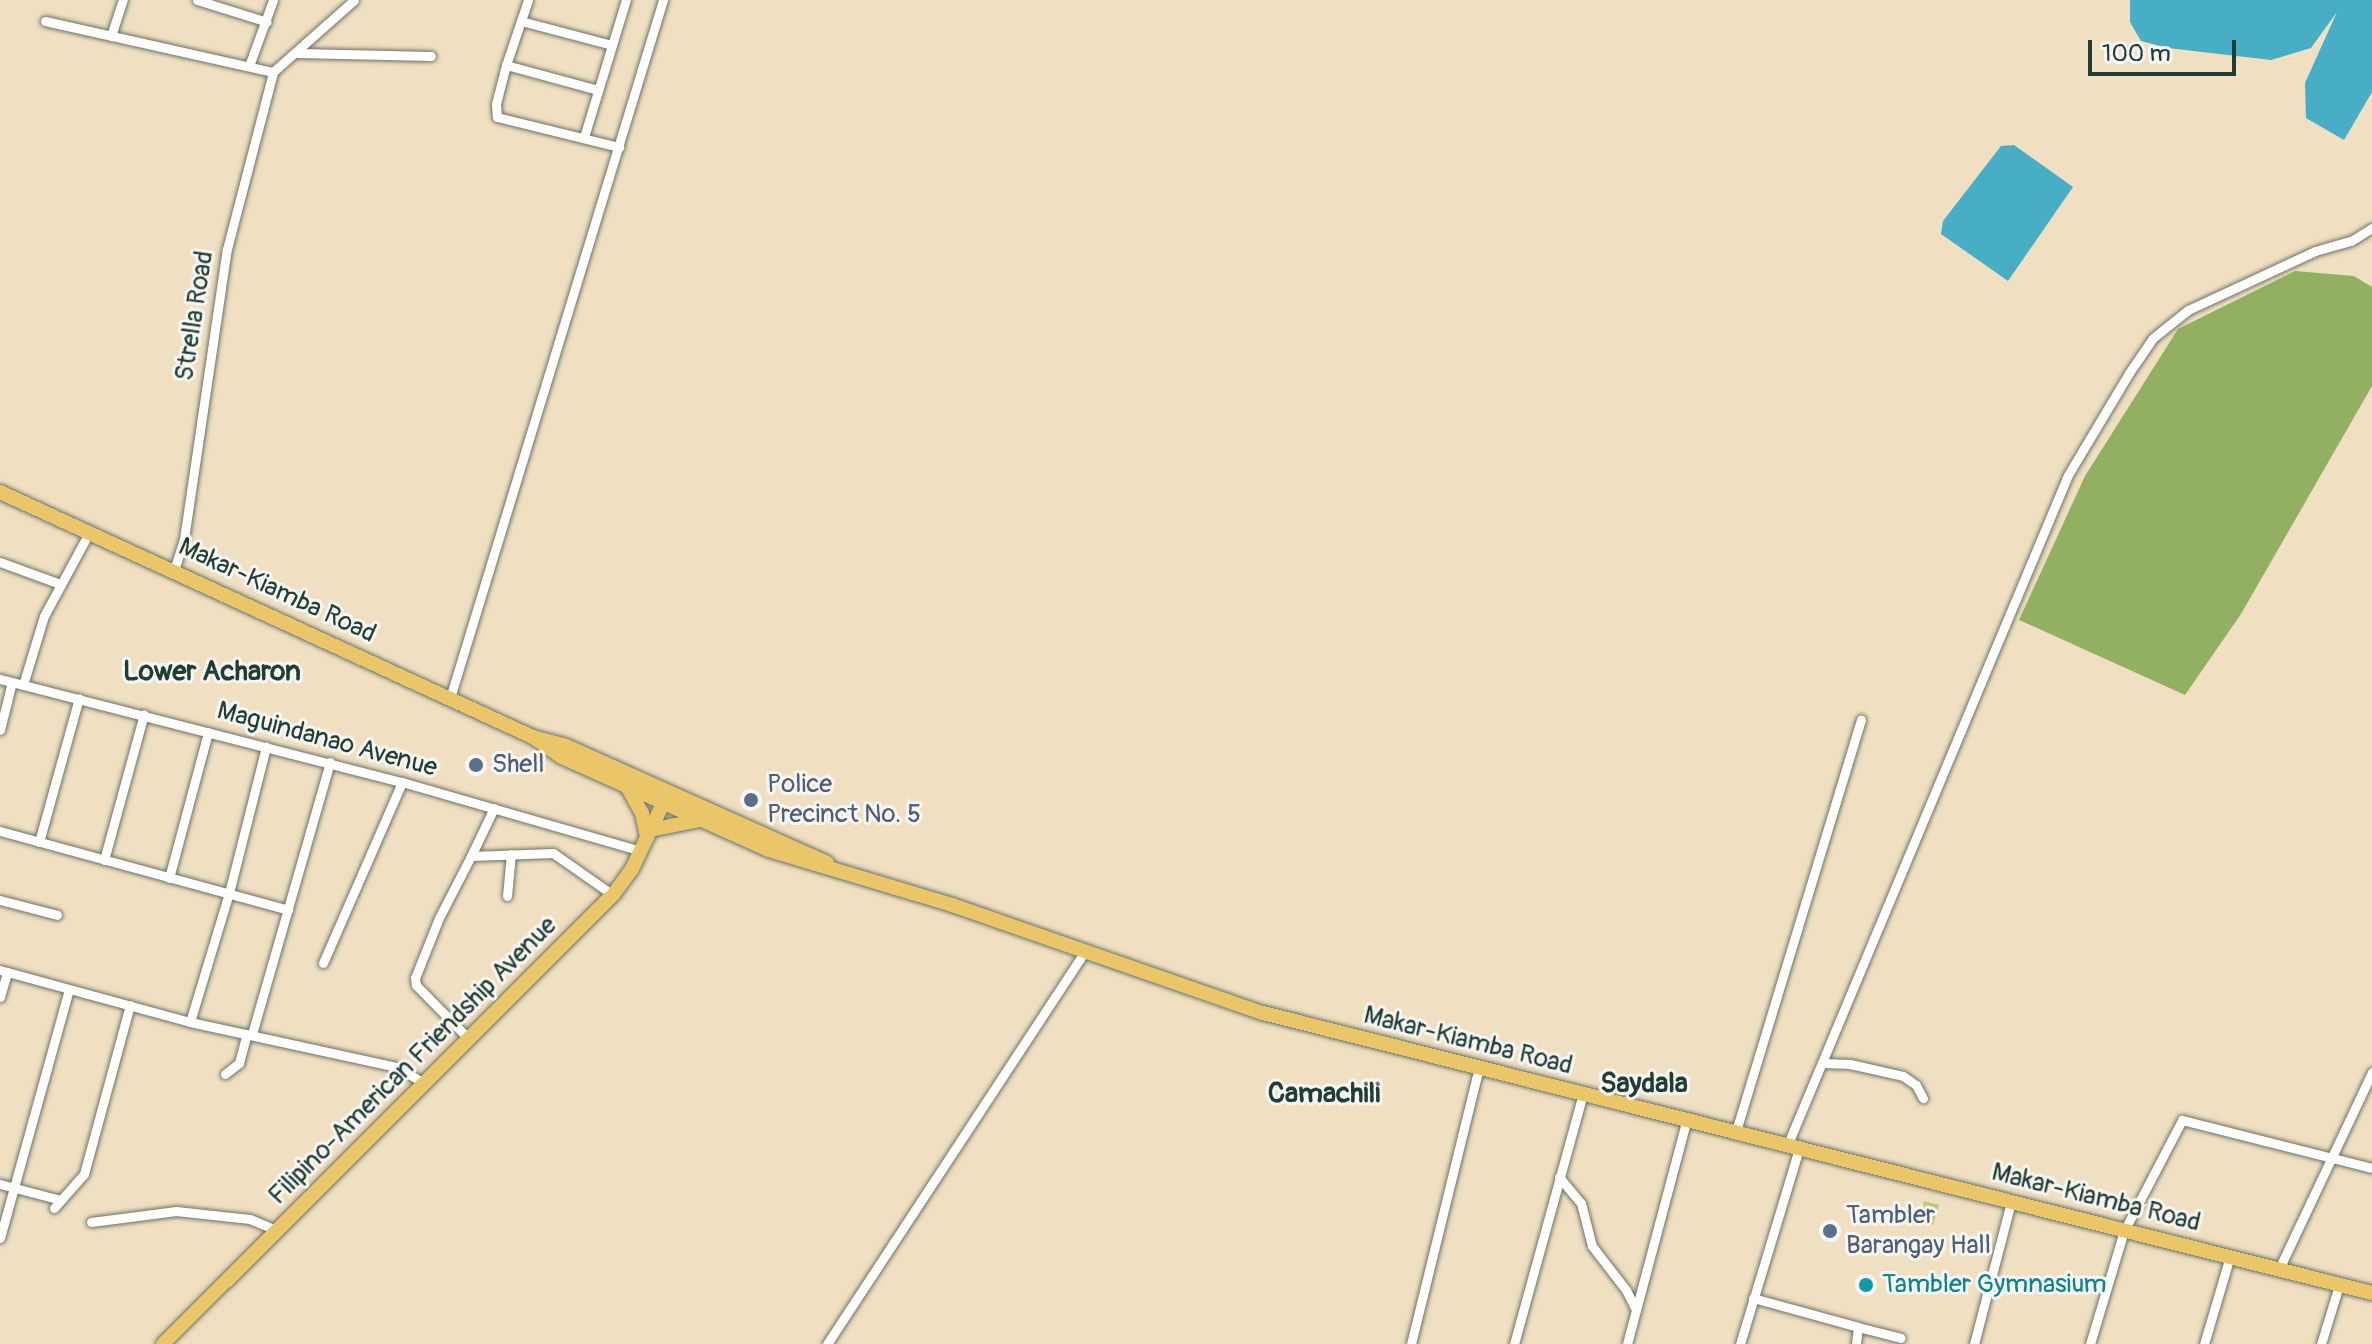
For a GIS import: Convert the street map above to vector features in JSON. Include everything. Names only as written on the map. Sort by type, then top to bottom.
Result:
[{"type":"main road","name":"Makar-Kiamba Road","points":[[0,492],[533,737],[562,757],[628,787],[666,797],[700,820],[803,863],[842,871]]},
{"type":"main road","name":"Makar-Kiamba Road","points":[[533,737],[566,746],[666,797],[842,871],[1263,1013],[2372,1293]]},
{"type":"main road","points":[[628,787],[649,834],[700,820]]},
{"type":"main road","name":"Filipino-American Friendship Avenue","points":[[163,1344],[613,895],[641,851],[666,797]]},
{"type":"street","points":[[111,36],[123,0]]},
{"type":"street","points":[[197,0],[267,22]]},
{"type":"street","points":[[249,66],[273,0]]},
{"type":"street","points":[[45,21],[273,72],[298,53],[354,0]]},
{"type":"street","points":[[528,0],[506,65],[496,104],[497,117],[619,147]]},
{"type":"street","points":[[584,137],[626,0]]},
{"type":"street","points":[[450,698],[663,0]]},
{"type":"street","points":[[521,21],[612,45]]},
{"type":"street","points":[[298,53],[431,56]]},
{"type":"street","points":[[506,65],[598,90]]},
{"type":"street","name":"Strella Road","points":[[174,570],[184,539],[227,249],[273,72]]},
{"type":"street","points":[[1740,1344],[1793,1147],[1823,1063],[2068,475],[2153,338],[2188,310],[2315,251],[2351,241],[2372,228]]},
{"type":"street","points":[[0,730],[34,641],[60,584],[90,531]]},
{"type":"street","points":[[0,562],[60,584]]},
{"type":"street","name":"Maguindanao Avenue","points":[[0,679],[330,762],[641,851]]},
{"type":"street","points":[[39,842],[79,698]]},
{"type":"street","points":[[104,860],[144,714]]},
{"type":"street","points":[[1736,1131],[1861,720]]},
{"type":"street","points":[[169,878],[208,732]]},
{"type":"street","points":[[190,1022],[229,893],[266,747]]},
{"type":"street","points":[[225,1074],[242,1058],[330,762]]},
{"type":"street","points":[[323,963],[402,782]]},
{"type":"street","points":[[469,1039],[416,985],[415,978],[439,918],[494,808]]},
{"type":"street","points":[[0,831],[288,910]]},
{"type":"street","points":[[471,856],[553,853],[613,895]]},
{"type":"street","points":[[507,896],[511,854]]},
{"type":"street","points":[[0,900],[57,915]]},
{"type":"street","points":[[827,1344],[1084,953]]},
{"type":"street","points":[[0,997],[3,971],[190,1022],[397,1067],[424,1083]]},
{"type":"street","points":[[0,1238],[69,989]]},
{"type":"street","points":[[0,1184],[58,1204],[84,1174],[130,1005]]},
{"type":"street","points":[[1823,1063],[1850,1064],[1903,1076],[1916,1085],[1923,1098]]},
{"type":"street","points":[[1411,1344],[1479,1068]]},
{"type":"street","points":[[2279,1269],[2372,1072]]},
{"type":"street","points":[[1514,1344],[1583,1094]]},
{"type":"street","points":[[1627,1344],[1687,1119]]},
{"type":"street","points":[[2090,1344],[2124,1231],[2182,1120],[2372,1168]]},
{"type":"street","points":[[1559,1177],[1581,1203],[1592,1246],[1626,1290],[1636,1310]]},
{"type":"street","points":[[1974,1344],[2011,1202]]},
{"type":"street","points":[[91,1222],[176,1211],[250,1219],[276,1230]]},
{"type":"street","points":[[2204,1344],[2230,1256]]},
{"type":"street","points":[[2321,1344],[2339,1285]]},
{"type":"street","points":[[1753,1298],[1901,1338]]},
{"type":"street","points":[[1856,1344],[1858,1327]]},
{"type":"green space","points":[[2295,271],[2354,276],[2372,287],[2372,386],[2241,614],[2185,695],[2019,620],[2085,476],[2178,329]]},
{"type":"green space","points":[[1924,1201],[1939,1205],[1933,1225],[1920,1221]]},
{"type":"water","points":[[2130,0],[2372,0],[2372,92],[2344,140],[2306,118],[2305,83],[2337,12],[2311,48],[2271,60],[2168,48],[2141,41],[2130,22]]},
{"type":"water","points":[[2014,145],[2073,187],[2008,281],[1941,234],[1943,221],[2001,146]]},
{"type":"place","name":"Shell","points":[[476,765]]},
{"type":"place","name":"Police Precinct No. 5","points":[[751,800]]},
{"type":"place","name":"Tambler Barangay Hall","points":[[1830,1231]]},
{"type":"place","name":"Tambler Gymnasium","points":[[1866,1285]]},
{"type":"district","name":"Lower Acharon","points":[[212,672]]},
{"type":"district","name":"Saydala","points":[[1644,1084]]},
{"type":"district","name":"Camachili","points":[[1324,1094]]}]
